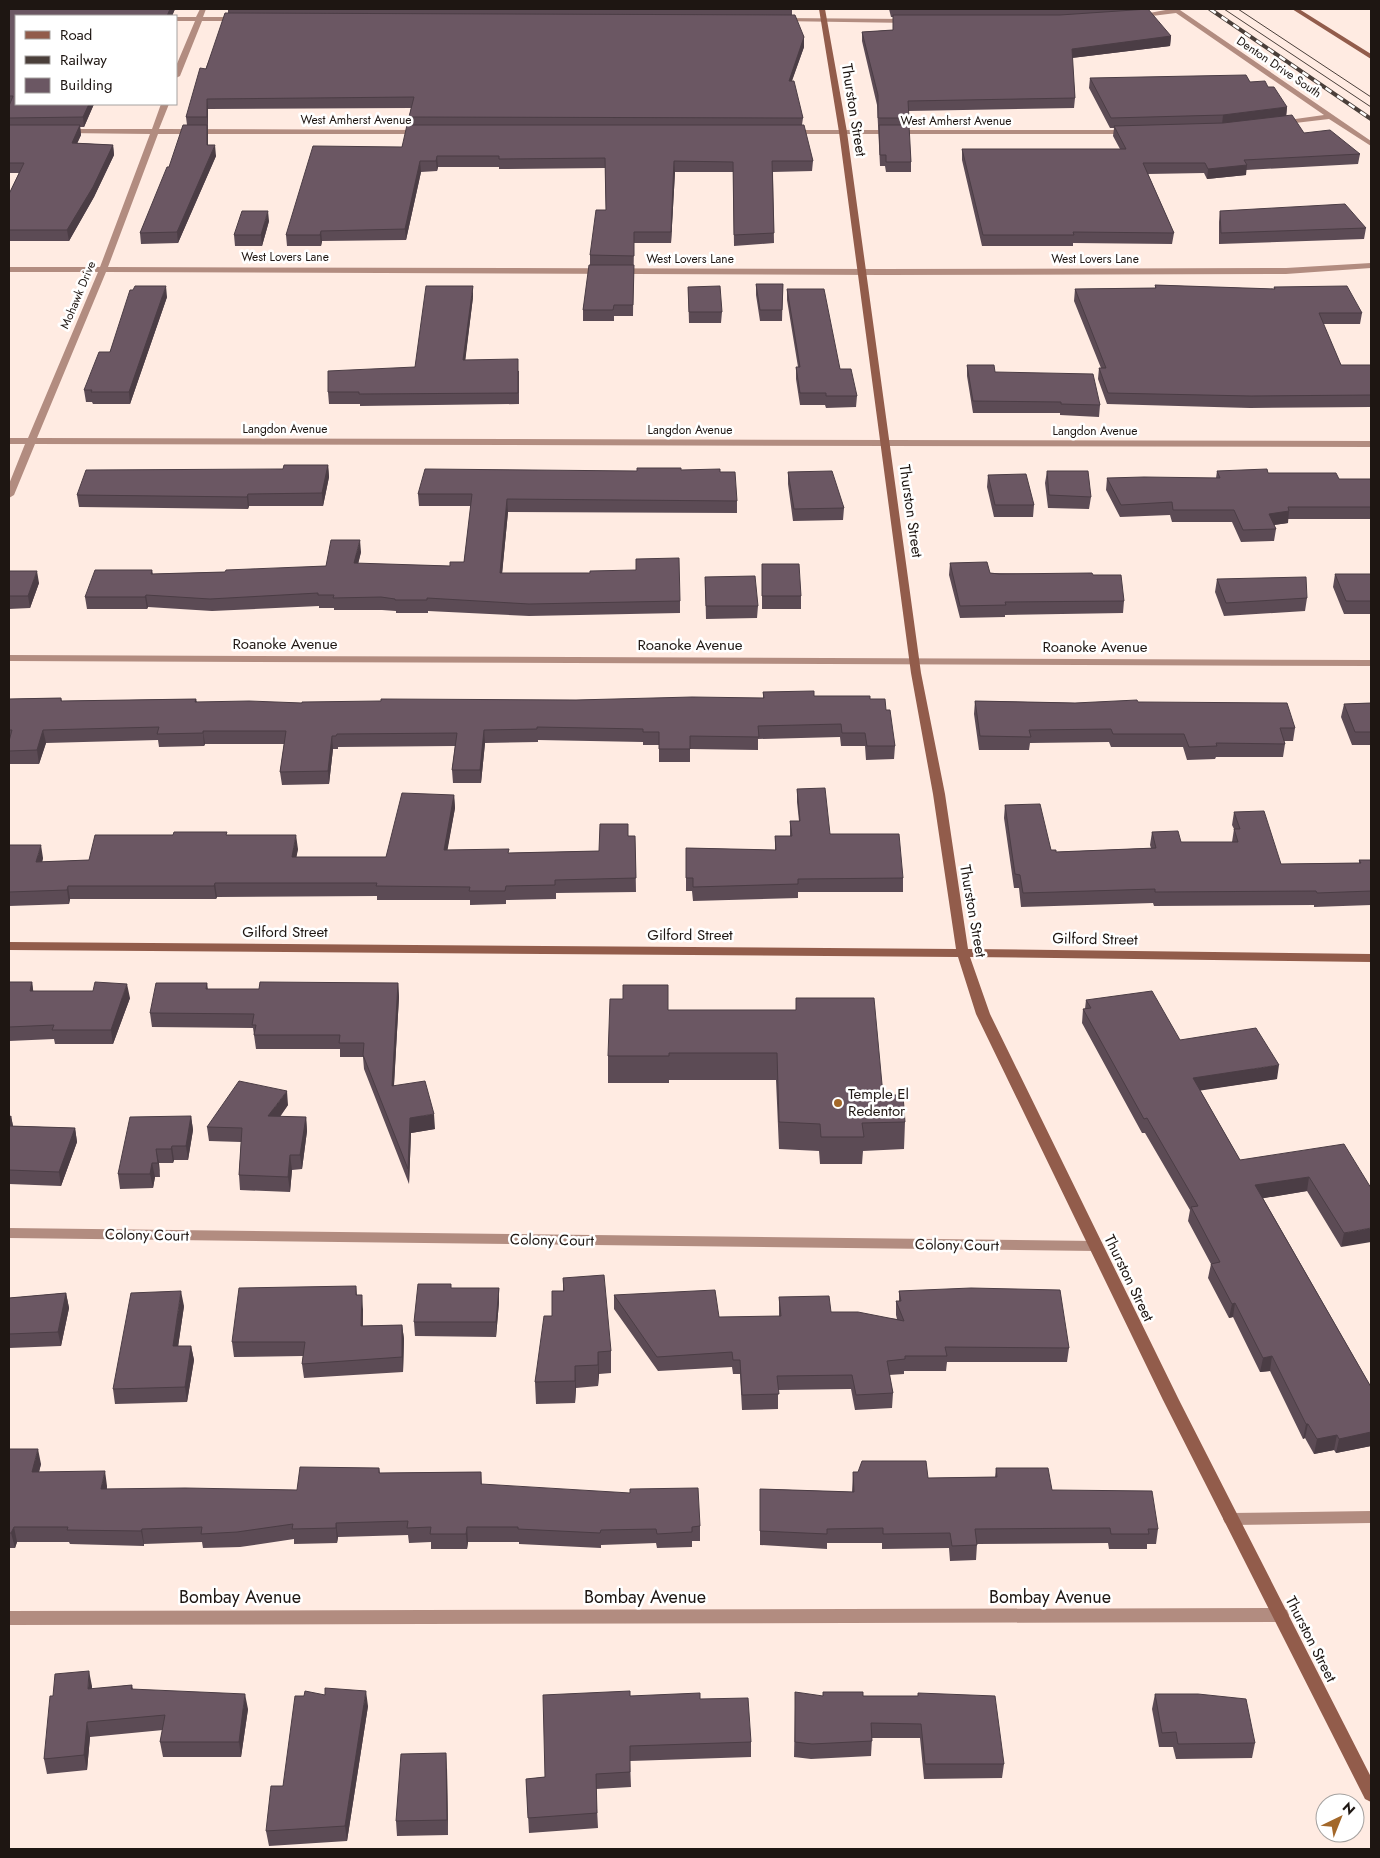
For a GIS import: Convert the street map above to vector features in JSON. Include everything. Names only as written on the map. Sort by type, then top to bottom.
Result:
[{"type":"street","points":[[178,71],[203,9]]},
{"type":"street","points":[[1295,9],[1371,57]]},
{"type":"street","points":[[1128,17],[1176,10]]},
{"type":"street","name":"Denton Drive South","points":[[1176,10],[1371,144]]},
{"type":"street","points":[[771,20],[823,15],[914,21]]},
{"type":"street","name":"Thurston Street","points":[[823,15],[842,132],[886,443],[914,661],[938,794],[963,953],[983,1014],[1231,1519],[1371,1794]]},
{"type":"street","points":[[178,19],[248,19]]},
{"type":"street","name":"Mohawk Drive","points":[[9,495],[103,269],[165,105]]},
{"type":"street","points":[[1270,124],[1332,116]]},
{"type":"street","name":"West Amherst Avenue","points":[[58,131],[434,132]]},
{"type":"street","name":"West Amherst Avenue","points":[[783,132],[1142,132]]},
{"type":"street","name":"West Lovers Lane","points":[[9,269],[861,272],[1286,271],[1371,266]]},
{"type":"street","name":"Langdon Avenue","points":[[9,441],[1371,444]]},
{"type":"street","name":"Roanoke Avenue","points":[[9,658],[1371,663]]},
{"type":"street","name":"Gilford Street","points":[[9,946],[1371,958]]},
{"type":"street","name":"Colony Court","points":[[9,1233],[1096,1246]]},
{"type":"street","points":[[1231,1519],[1371,1516]]},
{"type":"street","name":"Bombay Avenue","points":[[9,1618],[1281,1615]]},
{"type":"building","points":[[9,9],[170,9],[167,15],[15,15],[15,105],[89,105],[83,117],[9,118],[9,106],[13,96],[9,96]]},
{"type":"building","points":[[1148,9],[1171,36],[1072,49],[1075,98],[908,101],[909,118],[878,118],[878,95],[862,32],[893,30],[893,15],[1060,15]]},
{"type":"building","points":[[225,13],[795,15],[804,37],[789,81],[794,81],[803,118],[409,117],[414,97],[207,99],[207,117],[186,117],[200,68],[206,69]]},
{"type":"building","points":[[1246,75],[1250,82],[1265,81],[1268,87],[1274,87],[1287,107],[1223,115],[1111,118],[1090,78]]},
{"type":"building","points":[[1292,115],[1304,133],[1330,130],[1360,154],[1244,160],[1247,165],[1208,169],[1205,163],[1143,163],[1174,233],[1073,232],[1074,235],[983,235],[962,149],[1126,149],[1114,126],[1223,123]]},
{"type":"building","points":[[9,125],[80,125],[72,143],[113,145],[93,187],[67,230],[9,230],[9,194],[24,163],[9,163]]},
{"type":"building","points":[[183,125],[207,125],[207,145],[215,145],[177,232],[140,233],[167,167],[169,167]]},
{"type":"building","points":[[407,125],[804,125],[813,161],[772,161],[774,233],[734,235],[733,162],[674,161],[671,232],[634,232],[634,256],[590,255],[596,210],[606,210],[605,158],[499,159],[499,156],[437,156],[436,161],[420,161],[405,229],[321,231],[320,235],[286,235],[313,146],[402,147]]},
{"type":"building","points":[[879,125],[909,125],[911,162],[886,162],[886,155],[880,155]]},
{"type":"building","points":[[1345,204],[1366,228],[1221,233],[1220,211]]},
{"type":"building","points":[[242,211],[268,211],[261,235],[234,235]]},
{"type":"building","points":[[589,265],[634,265],[633,305],[614,305],[613,310],[583,310]]},
{"type":"building","points":[[756,284],[783,284],[782,310],[760,310]]},
{"type":"building","points":[[1155,285],[1275,289],[1274,287],[1347,286],[1362,313],[1319,313],[1341,365],[1371,365],[1371,395],[1251,396],[1108,393],[1099,368],[1106,368],[1075,289],[1156,288]]},
{"type":"building","points":[[135,286],[166,286],[129,392],[91,392],[92,390],[84,390],[99,352],[110,352],[130,290],[133,290]]},
{"type":"building","points":[[426,286],[473,286],[463,360],[518,359],[518,393],[359,394],[359,392],[328,392],[328,371],[415,367]]},
{"type":"building","points":[[720,286],[722,312],[689,312],[688,287]]},
{"type":"building","points":[[787,289],[824,289],[840,369],[851,369],[857,396],[826,396],[826,393],[800,393],[796,367],[800,367]]},
{"type":"building","points":[[967,365],[994,365],[995,372],[1093,374],[1100,405],[1061,404],[1061,402],[973,401]]},
{"type":"building","points":[[284,465],[328,465],[322,493],[248,494],[247,497],[77,495],[86,470],[283,469]]},
{"type":"building","points":[[637,468],[720,469],[720,472],[735,472],[737,501],[507,499],[500,573],[590,573],[590,571],[636,570],[636,559],[679,558],[680,601],[529,604],[427,598],[427,600],[395,600],[381,597],[333,598],[334,595],[318,595],[318,593],[210,599],[146,595],[145,597],[85,597],[95,570],[152,570],[151,574],[326,566],[331,540],[360,540],[354,563],[450,566],[450,562],[464,562],[472,494],[418,494],[425,469],[637,471]]},
{"type":"building","points":[[1267,469],[1268,473],[1336,473],[1339,479],[1371,479],[1371,507],[1288,507],[1289,511],[1269,514],[1276,529],[1243,530],[1234,510],[1173,510],[1172,502],[1121,505],[1107,478],[1220,478],[1217,471]]},
{"type":"building","points":[[832,471],[844,508],[794,509],[788,472]]},
{"type":"building","points":[[1047,471],[1088,471],[1091,497],[1049,495]]},
{"type":"building","points":[[1026,474],[1034,505],[995,505],[988,475]]},
{"type":"building","points":[[987,562],[990,573],[999,574],[1092,573],[1093,575],[1121,575],[1124,601],[1005,602],[1006,605],[960,606],[950,563]]},
{"type":"building","points":[[762,564],[799,564],[801,596],[762,596]]},
{"type":"building","points":[[9,571],[37,571],[28,596],[9,596]]},
{"type":"building","points":[[1335,574],[1371,574],[1371,601],[1346,601]]},
{"type":"building","points":[[755,576],[758,606],[706,606],[705,577]]},
{"type":"building","points":[[1306,577],[1307,598],[1226,603],[1217,579]]},
{"type":"building","points":[[814,691],[814,696],[870,696],[870,699],[885,699],[886,710],[890,710],[895,746],[867,746],[865,733],[842,733],[841,724],[758,726],[759,737],[690,736],[690,749],[659,749],[659,732],[643,732],[643,729],[537,727],[537,729],[484,730],[480,770],[452,770],[457,733],[337,734],[332,736],[328,771],[280,772],[286,731],[203,731],[203,733],[157,734],[159,727],[43,730],[37,750],[9,751],[12,730],[9,730],[9,699],[61,698],[61,701],[196,699],[195,702],[249,701],[302,703],[381,701],[381,699],[576,700],[692,697],[764,698],[763,692]]},
{"type":"building","points":[[1137,700],[1138,702],[1287,703],[1295,728],[1280,728],[1285,744],[1216,743],[1217,746],[1189,747],[1184,734],[1113,734],[1111,729],[1029,730],[1031,737],[980,736],[975,701],[1075,703]]},
{"type":"building","points":[[1371,703],[1371,732],[1355,732],[1344,704]]},
{"type":"building","points":[[825,788],[830,834],[899,834],[903,878],[798,879],[798,884],[693,887],[693,878],[686,878],[686,848],[776,850],[775,836],[792,836],[790,821],[800,821],[797,789]]},
{"type":"building","points":[[402,793],[454,795],[444,850],[509,849],[508,853],[599,851],[600,824],[628,824],[628,836],[635,836],[636,878],[555,880],[555,885],[506,886],[505,891],[469,891],[470,887],[376,886],[377,883],[215,883],[214,886],[68,886],[67,890],[9,892],[9,845],[41,845],[36,862],[89,860],[95,835],[173,835],[174,832],[227,832],[226,835],[296,835],[292,857],[386,857]]},
{"type":"building","points":[[1040,804],[1051,850],[1056,850],[1056,852],[1156,848],[1152,832],[1178,831],[1181,842],[1238,842],[1234,829],[1240,829],[1234,812],[1264,811],[1281,864],[1361,863],[1359,860],[1371,860],[1371,891],[1317,893],[1316,891],[1155,892],[1155,889],[1023,893],[1020,875],[1015,874],[1005,805]]},
{"type":"building","points":[[9,982],[32,982],[30,991],[93,991],[95,982],[127,984],[111,1030],[52,1030],[54,1025],[9,1027]]},
{"type":"building","points":[[260,982],[398,983],[392,1086],[425,1081],[434,1114],[410,1118],[408,1169],[363,1055],[364,1043],[339,1043],[340,1035],[254,1035],[256,1025],[252,1025],[254,1014],[150,1013],[156,983],[207,983],[206,989],[259,989]]},
{"type":"building","name":"Temple El Redentor","points":[[623,985],[668,985],[668,1010],[796,1010],[796,998],[874,998],[883,1095],[903,1095],[905,1122],[862,1123],[864,1137],[821,1137],[820,1124],[779,1122],[777,1053],[669,1053],[669,1056],[608,1056],[610,999],[623,999]]},
{"type":"building","points":[[1152,991],[1180,1040],[1256,1028],[1279,1065],[1193,1078],[1240,1160],[1344,1144],[1371,1188],[1371,1228],[1344,1233],[1309,1177],[1255,1185],[1371,1387],[1371,1432],[1339,1439],[1337,1435],[1317,1439],[1308,1424],[1306,1424],[1272,1356],[1263,1358],[1235,1303],[1232,1304],[1211,1264],[1220,1262],[1191,1207],[1198,1206],[1147,1118],[1144,1119],[1083,1009],[1091,1008],[1086,1000]]},
{"type":"building","points":[[239,1081],[287,1091],[268,1116],[306,1117],[300,1155],[290,1155],[288,1177],[239,1175],[242,1128],[207,1127]]},
{"type":"building","points":[[191,1116],[186,1146],[156,1149],[158,1163],[152,1163],[150,1174],[118,1174],[130,1117]]},
{"type":"building","points":[[9,1126],[75,1128],[59,1172],[9,1170]]},
{"type":"building","points":[[604,1275],[611,1351],[598,1352],[598,1365],[575,1366],[575,1381],[535,1382],[544,1316],[552,1316],[552,1291],[564,1291],[563,1278]]},
{"type":"building","points":[[418,1284],[451,1284],[451,1288],[499,1288],[496,1322],[414,1322]]},
{"type":"building","points":[[356,1286],[356,1295],[362,1295],[361,1326],[402,1325],[402,1357],[302,1364],[305,1342],[232,1342],[239,1288]]},
{"type":"building","points":[[971,1288],[1060,1290],[1069,1348],[945,1347],[947,1356],[905,1356],[905,1359],[887,1361],[893,1393],[856,1395],[852,1375],[777,1376],[779,1394],[742,1395],[740,1360],[733,1360],[732,1352],[657,1357],[614,1295],[715,1290],[719,1317],[781,1316],[779,1297],[829,1296],[831,1312],[858,1312],[904,1321],[896,1301],[901,1301],[899,1291]]},
{"type":"building","points":[[181,1291],[173,1346],[191,1346],[185,1387],[113,1389],[131,1293]]},
{"type":"building","points":[[66,1293],[58,1332],[9,1334],[9,1298]]},
{"type":"building","points":[[9,1449],[38,1449],[32,1472],[105,1471],[101,1489],[297,1490],[300,1467],[379,1468],[379,1473],[481,1472],[481,1484],[630,1493],[630,1489],[698,1488],[700,1526],[692,1527],[692,1532],[657,1534],[656,1529],[601,1530],[600,1533],[518,1529],[518,1527],[467,1527],[466,1534],[430,1534],[431,1527],[407,1528],[408,1521],[336,1523],[336,1528],[292,1529],[293,1524],[237,1532],[201,1534],[202,1527],[142,1529],[141,1531],[67,1530],[68,1527],[14,1527],[11,1533],[9,1533]]},
{"type":"building","points":[[862,1461],[926,1461],[928,1478],[997,1477],[996,1468],[1048,1468],[1052,1490],[1152,1491],[1158,1529],[1148,1529],[1149,1534],[1111,1534],[1110,1528],[975,1529],[977,1545],[952,1546],[950,1533],[883,1534],[883,1528],[827,1529],[827,1534],[760,1531],[760,1489],[854,1492],[853,1472],[858,1472]]},
{"type":"building","points":[[89,1671],[88,1689],[132,1685],[131,1689],[245,1694],[239,1742],[160,1742],[165,1715],[87,1722],[84,1755],[44,1759],[50,1696],[53,1696],[55,1674]]},
{"type":"building","points":[[325,1688],[366,1691],[345,1826],[266,1831],[271,1786],[283,1786],[295,1696],[304,1696],[305,1691],[325,1695]]},
{"type":"building","points":[[630,1691],[630,1696],[700,1693],[700,1699],[748,1698],[751,1742],[630,1746],[630,1772],[596,1774],[597,1813],[528,1818],[526,1779],[545,1777],[543,1695]]},
{"type":"building","points":[[795,1692],[823,1696],[823,1692],[863,1692],[863,1696],[918,1696],[918,1693],[995,1696],[1004,1764],[925,1764],[921,1724],[871,1723],[872,1741],[812,1744],[795,1742]]},
{"type":"building","points":[[1155,1694],[1198,1694],[1246,1699],[1255,1743],[1178,1744],[1176,1732],[1162,1733]]},
{"type":"building","points":[[446,1753],[447,1820],[396,1821],[401,1754]]},
{"type":"tram line","points":[[1224,9],[1371,107]]},
{"type":"tram line","points":[[1238,9],[1371,97]]},
{"type":"railway","points":[[1210,9],[1371,119]]},
{"type":"place","name":"Temple El Redentor","points":[[838,1103]]}]
